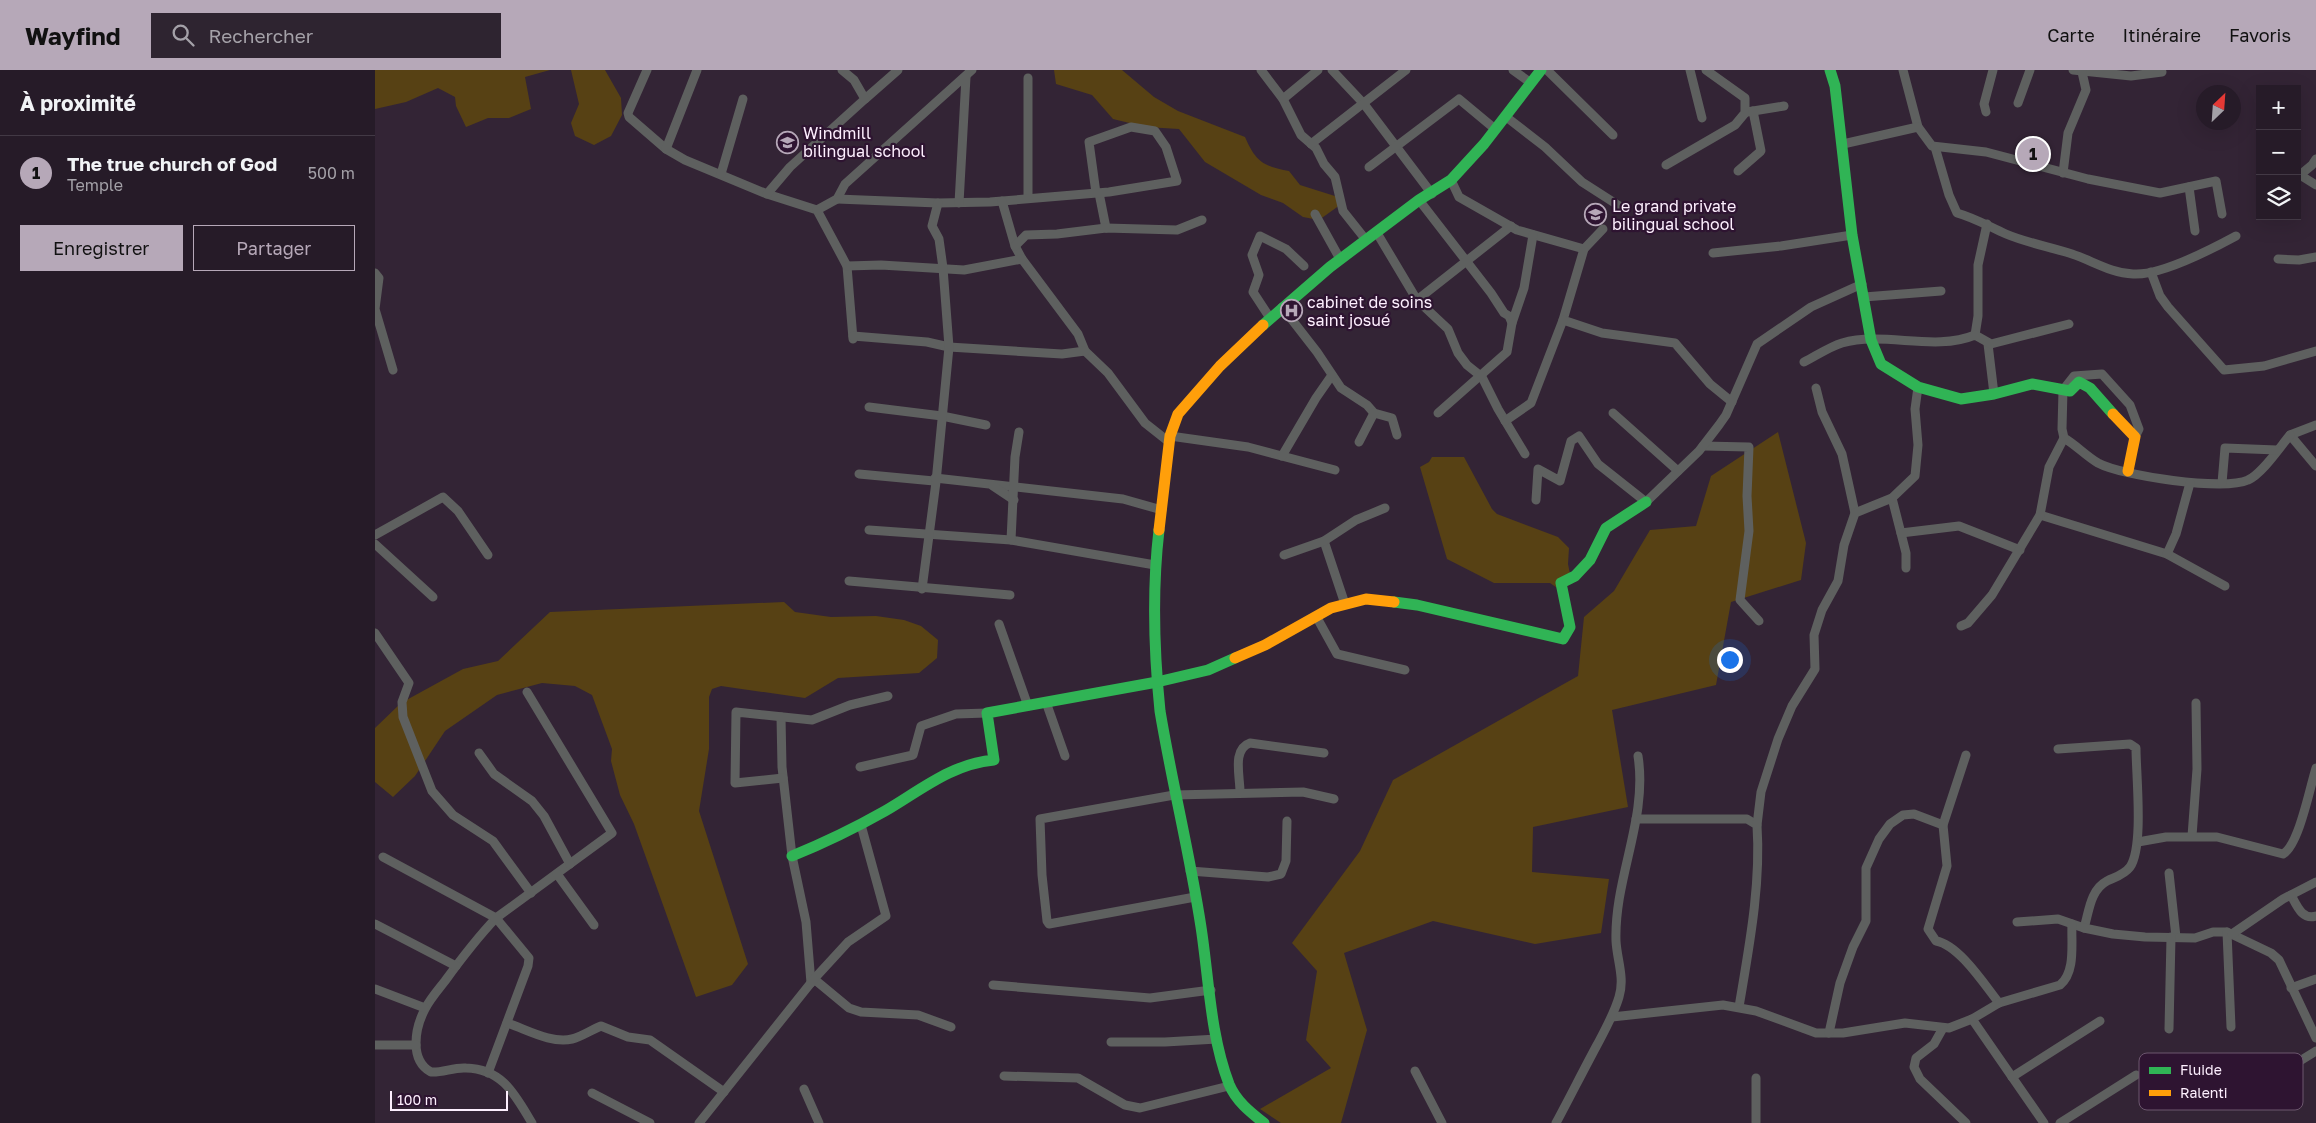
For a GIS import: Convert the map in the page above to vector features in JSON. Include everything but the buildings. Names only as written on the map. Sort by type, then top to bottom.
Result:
[{"type":"street","points":[[647,70],[628,113],[629,117],[685,160],[767,194],[817,210],[847,266],[853,338],[927,342],[949,347],[1062,354],[1085,351]]},
{"type":"street","points":[[667,148],[697,70]]},
{"type":"street","points":[[842,70],[854,80],[865,99]]},
{"type":"street","points":[[767,194],[790,167],[898,70]]},
{"type":"street","points":[[1261,70],[1283,99],[1301,135],[1311,144],[1335,177],[1343,211],[1366,240]]},
{"type":"street","points":[[1283,99],[1318,70]]},
{"type":"street","points":[[1332,70],[1364,104],[1432,194]]},
{"type":"street","points":[[1311,144],[1406,70]]},
{"type":"street","points":[[1513,70],[1531,83]]},
{"type":"street","points":[[1264,1123],[1248,1111],[1229,1086],[1217,1039],[1211,990],[1175,795],[1157,682],[1155,565],[1169,439],[1177,414],[1190,398],[1270,318],[1340,259],[1419,200],[1432,194],[1451,180],[1495,129],[1541,70]]},
{"type":"street","points":[[1547,70],[1613,135]]},
{"type":"street","points":[[1690,70],[1702,118]]},
{"type":"street","points":[[1707,70],[1745,98],[1761,151],[1738,171]]},
{"type":"street","points":[[1829,70],[1835,86],[1852,234],[1871,340],[1881,364],[1918,387],[1961,399],[1994,394],[2032,384],[2070,390],[2079,382],[2090,388],[2135,437]]},
{"type":"street","points":[[1903,70],[1918,127],[1928,143],[1935,147],[1986,152],[2063,173],[2160,193],[2216,180],[2222,214]]},
{"type":"street","points":[[1986,112],[1984,104],[1993,70]]},
{"type":"street","points":[[2018,104],[2030,70]]},
{"type":"street","points":[[2063,173],[2068,133],[2086,90],[2084,71],[2131,76],[2162,72]]},
{"type":"street","points":[[837,200],[845,184],[874,156],[969,73]]},
{"type":"street","points":[[959,203],[969,73]]},
{"type":"street","points":[[1028,78],[1028,198]]},
{"type":"street","points":[[721,174],[743,99]]},
{"type":"street","points":[[1369,168],[1459,100],[1495,129]]},
{"type":"street","points":[[1666,164],[1735,125],[1749,112],[1784,106]]},
{"type":"street","points":[[1505,116],[1545,147],[1582,182],[1624,209]]},
{"type":"street","points":[[817,210],[837,200],[938,203],[1002,201],[1098,193],[1177,181],[1166,147],[1155,131],[1131,127],[1089,142],[1098,193],[1106,228]]},
{"type":"street","points":[[1843,144],[1918,127]]},
{"type":"street","points":[[1935,147],[1949,195],[1957,213],[2007,234],[2073,254],[2108,270],[2135,274],[2151,272],[2206,253],[2236,236]]},
{"type":"street","points":[[2316,159],[2312,165],[2300,174],[2316,185]]},
{"type":"street","points":[[1451,180],[1459,197],[1511,226],[1584,249]]},
{"type":"street","points":[[2189,187],[2195,231]]},
{"type":"street","points":[[1419,200],[1504,313],[1509,316],[1512,323]]},
{"type":"street","points":[[1002,201],[1015,246],[1022,259],[1078,334],[1085,351],[1108,373],[1145,423],[1169,439],[1239,446],[1335,470]]},
{"type":"street","points":[[922,589],[949,347],[939,239],[932,226],[938,203]]},
{"type":"street","points":[[1315,214],[1340,259]]},
{"type":"street","points":[[1015,246],[1026,235],[1057,234],[1106,228],[1177,230],[1201,220]]},
{"type":"street","points":[[1975,335],[1978,316],[1978,266],[1987,224]]},
{"type":"street","points":[[1417,300],[1511,226]]},
{"type":"street","points":[[1505,420],[1531,403],[1563,320],[1584,249],[1603,229]]},
{"type":"street","points":[[1377,233],[1417,300],[1448,329],[1458,353],[1467,365],[1482,377],[1525,454]]},
{"type":"street","points":[[1438,413],[1482,377],[1507,352],[1512,323],[1524,288],[1533,234]]},
{"type":"street","points":[[1713,253],[1781,246],[1852,234]]},
{"type":"street","points":[[1270,318],[1253,292],[1259,275],[1252,255],[1260,236],[1286,249],[1305,266]]},
{"type":"street","points":[[2278,259],[2299,260],[2316,257]]},
{"type":"street","points":[[847,266],[963,270],[1022,259]]},
{"type":"street","points":[[2151,272],[2167,307],[2224,370],[2264,366],[2316,351]]},
{"type":"street","points":[[375,273],[379,278],[375,309],[393,370]]},
{"type":"street","points":[[860,767],[913,755],[921,726],[955,714],[987,713],[1028,706],[1157,682],[1208,670],[1265,645],[1331,608],[1366,599],[1417,605],[1563,640],[1570,627],[1561,583],[1575,576],[1590,560],[1606,528],[1646,502],[1703,446],[1727,415],[1757,344],[1811,307],[1861,284]]},
{"type":"street","points":[[1864,297],[1941,291]]},
{"type":"street","points":[[1282,307],[1341,388],[1374,413],[1392,418],[1397,435]]},
{"type":"street","points":[[1563,320],[1602,333],[1675,343],[1710,384],[1732,402]]},
{"type":"street","points":[[1975,335],[1988,344],[1999,343],[2069,324]]},
{"type":"street","points":[[1804,362],[1841,343],[1871,340],[1959,342],[1975,335]]},
{"type":"street","points":[[1988,344],[1994,394]]},
{"type":"street","points":[[1961,626],[1968,623],[1992,595],[2040,515],[2049,467],[2064,438],[2062,429],[2063,390],[2074,376],[2102,374],[2130,405],[2139,429],[2135,437],[2128,471]]},
{"type":"street","points":[[1282,456],[1313,402],[1332,376]]},
{"type":"street","points":[[1855,513],[1893,498],[1915,476],[1918,445],[1915,409],[1918,387]]},
{"type":"street","points":[[1739,1007],[1754,911],[1758,845],[1757,825],[1761,792],[1778,739],[1792,706],[1815,669],[1814,635],[1822,610],[1838,582],[1844,545],[1855,513],[1842,454],[1822,412],[1816,388]]},
{"type":"street","points":[[869,407],[942,416],[986,425]]},
{"type":"street","points":[[1359,442],[1374,413]]},
{"type":"street","points":[[1613,413],[1678,471]]},
{"type":"street","points":[[2064,438],[2099,463],[2128,471],[2190,483],[2223,483],[2249,480],[2290,435],[2316,425]]},
{"type":"street","points":[[1011,540],[1015,457],[1019,432]]},
{"type":"street","points":[[2290,435],[2316,466]]},
{"type":"street","points":[[1536,500],[1538,469],[1560,481],[1571,441],[1579,436],[1598,464],[1646,502]]},
{"type":"street","points":[[1703,446],[1749,447],[1747,496],[1749,531],[1740,600],[1759,621]]},
{"type":"street","points":[[2223,483],[2225,448],[2277,450]]},
{"type":"street","points":[[859,474],[1014,486],[1123,499],[1162,510]]},
{"type":"street","points":[[935,480],[996,486],[1014,500]]},
{"type":"street","points":[[2167,554],[2176,534],[2190,483]]},
{"type":"street","points":[[375,535],[443,497],[458,511],[488,555]]},
{"type":"street","points":[[1893,498],[1906,553],[1906,568]]},
{"type":"street","points":[[1284,555],[1324,540],[1356,520],[1385,508]]},
{"type":"street","points":[[2040,515],[2167,554],[2225,586]]},
{"type":"street","points":[[1901,533],[1959,526],[2019,550]]},
{"type":"street","points":[[869,530],[1011,540],[1155,565]]},
{"type":"street","points":[[1324,540],[1345,604]]},
{"type":"street","points":[[375,544],[433,597]]},
{"type":"street","points":[[849,581],[922,589],[1010,595]]},
{"type":"street","points":[[1316,616],[1337,654],[1405,670]]},
{"type":"street","points":[[999,624],[1028,706]]},
{"type":"street","points":[[375,633],[409,683],[402,702],[403,717],[432,791],[453,815],[493,841],[531,893]]},
{"type":"street","points":[[527,692],[612,832],[611,835],[496,918],[480,934],[425,1008],[421,1016],[416,1045],[420,1063],[431,1072],[466,1068],[489,1073],[506,1083],[532,1123]]},
{"type":"street","points":[[783,778],[735,783],[736,712],[812,720],[850,705],[888,696]]},
{"type":"street","points":[[1046,702],[1065,756]]},
{"type":"street","points":[[2192,836],[2197,769],[2197,703]]},
{"type":"street","points":[[792,856],[861,825],[922,787],[974,762],[994,760],[987,713]]},
{"type":"street","points":[[781,717],[783,778],[792,856],[807,922],[813,981],[839,1001],[855,1010],[918,1015],[951,1026]]},
{"type":"street","points":[[1241,792],[1239,752],[1244,745],[1250,743],[1324,753]]},
{"type":"street","points":[[2057,749],[2130,744],[2136,748],[2137,842],[2133,862],[2127,870],[2096,890],[2084,928]]},
{"type":"street","points":[[479,753],[494,774],[532,801],[544,816],[570,864]]},
{"type":"street","points":[[1966,755],[1943,825],[1947,866],[1928,925],[1929,934],[1936,940],[1944,942],[1963,958],[1999,1003]]},
{"type":"street","points":[[1556,1123],[1612,1017],[1621,989],[1616,941],[1620,896],[1636,819],[1639,778],[1638,756]]},
{"type":"street","points":[[2137,842],[2192,836],[2217,837],[2275,854],[2285,853],[2296,836],[2316,768]]},
{"type":"street","points":[[1195,897],[1051,924],[1047,921],[1041,866],[1040,819],[1175,795],[1303,792],[1334,799]]},
{"type":"street","points":[[1829,1033],[1840,983],[1853,947],[1866,921],[1866,868],[1879,839],[1890,824],[1903,815],[1914,814],[1943,825]]},
{"type":"street","points":[[1636,819],[1747,819],[1757,825]]},
{"type":"street","points":[[1190,871],[1269,876],[1281,874],[1286,861],[1287,821]]},
{"type":"street","points":[[699,1123],[813,981],[848,942],[886,916],[861,825]]},
{"type":"street","points":[[383,857],[496,918],[526,953],[529,961],[489,1073]]},
{"type":"street","points":[[2169,873],[2173,937],[2169,1029]]},
{"type":"street","points":[[557,874],[594,925]]},
{"type":"street","points":[[2230,933],[2291,895],[2316,882]]},
{"type":"street","points":[[2291,895],[2303,915],[2309,918],[2316,916]]},
{"type":"street","points":[[2017,922],[2058,919],[2084,928],[2113,934],[2195,938],[2213,932],[2230,933],[2271,953],[2279,960],[2316,1038]]},
{"type":"street","points":[[375,924],[456,966]]},
{"type":"street","points":[[1612,1017],[1723,1005],[1739,1007],[1772,1016],[1810,1032],[1843,1033],[1905,1023],[1943,1028],[1954,1027],[1999,1003],[2060,984],[2065,980],[2070,969],[2072,924]]},
{"type":"street","points":[[2230,933],[2231,1027]]},
{"type":"street","points":[[2291,988],[2316,979]]},
{"type":"street","points":[[993,985],[1150,998],[1211,990]]},
{"type":"street","points":[[375,989],[425,1008]]},
{"type":"street","points":[[1972,1019],[2044,1123]]},
{"type":"street","points":[[2012,1077],[2100,1021]]},
{"type":"street","points":[[507,1022],[553,1039],[573,1039],[601,1026],[628,1037],[645,1038],[682,1060],[724,1092]]},
{"type":"street","points":[[1943,1028],[1934,1044],[1916,1058],[1913,1067],[1920,1080],[1966,1123]]},
{"type":"street","points":[[1111,1042],[1165,1042],[1217,1039]]},
{"type":"street","points":[[375,1045],[416,1045]]},
{"type":"street","points":[[2303,1059],[2316,1051]]},
{"type":"street","points":[[1415,1071],[1442,1123]]},
{"type":"street","points":[[2060,1123],[2136,1075]]},
{"type":"street","points":[[1004,1076],[1078,1078],[1125,1105],[1140,1108],[1229,1086]]},
{"type":"street","points":[[1756,1078],[1756,1123]]},
{"type":"street","points":[[804,1089],[819,1123]]},
{"type":"street","points":[[592,1093],[650,1123]]},
{"type":"shaded area","points":[[375,70],[550,70],[525,77],[531,109],[509,118],[488,118],[466,127],[456,106],[455,97],[438,88],[406,102],[375,109]]},
{"type":"shaded area","points":[[571,70],[605,70],[621,98],[622,115],[611,136],[594,145],[575,136],[571,123],[579,104]]},
{"type":"shaded area","points":[[1054,70],[1122,70],[1154,97],[1178,111],[1245,137],[1253,152],[1261,161],[1267,165],[1289,171],[1300,185],[1338,197],[1340,205],[1319,220],[1303,217],[1283,203],[1261,195],[1205,162],[1179,129],[1146,127],[1113,119],[1092,95],[1056,84]]},
{"type":"shaded area","points":[[1778,432],[1806,543],[1801,580],[1731,602],[1716,685],[1612,710],[1628,807],[1533,827],[1532,872],[1609,879],[1601,933],[1535,944],[1433,921],[1344,953],[1367,1030],[1341,1123],[1281,1123],[1260,1109],[1331,1068],[1306,1040],[1317,971],[1292,943],[1360,851],[1393,780],[1578,676],[1584,617],[1614,591],[1650,530],[1696,526],[1711,476]]},
{"type":"shaded area","points":[[1432,457],[1464,457],[1492,509],[1497,514],[1558,537],[1569,548],[1568,564],[1571,579],[1563,592],[1550,583],[1494,583],[1447,559],[1420,467],[1429,462]]},
{"type":"shaded area","points":[[784,602],[795,612],[831,617],[876,616],[904,620],[921,626],[938,640],[937,658],[919,673],[838,678],[805,698],[721,686],[712,689],[709,697],[709,749],[699,811],[748,964],[732,985],[696,997],[634,824],[620,795],[611,761],[612,749],[592,695],[575,686],[542,683],[497,695],[445,731],[415,776],[393,797],[375,782],[375,728],[401,703],[463,669],[498,661],[550,612]]},
{"type":"traffic: fast","points":[[1263,325],[1330,267],[1419,200],[1451,180],[1484,144],[1541,70]]},
{"type":"traffic: fast","points":[[1830,70],[1835,86],[1852,235],[1871,340],[1881,364],[1918,387],[1961,399],[1994,394],[2032,384],[2070,391],[2079,382],[2090,388],[2113,414]]},
{"type":"traffic: fast","points":[[1394,602],[1417,605],[1563,639],[1570,627],[1561,583],[1575,576],[1590,560],[1606,528],[1646,502]]},
{"type":"traffic: fast","points":[[1159,530],[1155,575],[1155,621],[1160,711],[1197,900],[1214,1026],[1223,1065],[1235,1096],[1264,1123]]},
{"type":"traffic: fast","points":[[792,856],[828,841],[885,811],[950,772],[978,762],[994,760],[987,713],[1157,682],[1208,670],[1235,658]]},
{"type":"traffic: slow","points":[[1159,530],[1170,436],[1178,414],[1220,366],[1263,325]]},
{"type":"traffic: slow","points":[[2113,414],[2135,437],[2128,471]]},
{"type":"traffic: slow","points":[[1235,658],[1265,645],[1331,608],[1366,599],[1394,602]]},
{"type":"place","name":"Windmill bilingual school","points":[[787,142]]},
{"type":"place","name":"The true church of God","points":[[2033,154]]},
{"type":"place","name":"Le grand private bilingual school","points":[[1596,215]]},
{"type":"place","name":"cabinet de soins saint josué","points":[[1291,311]]}]
